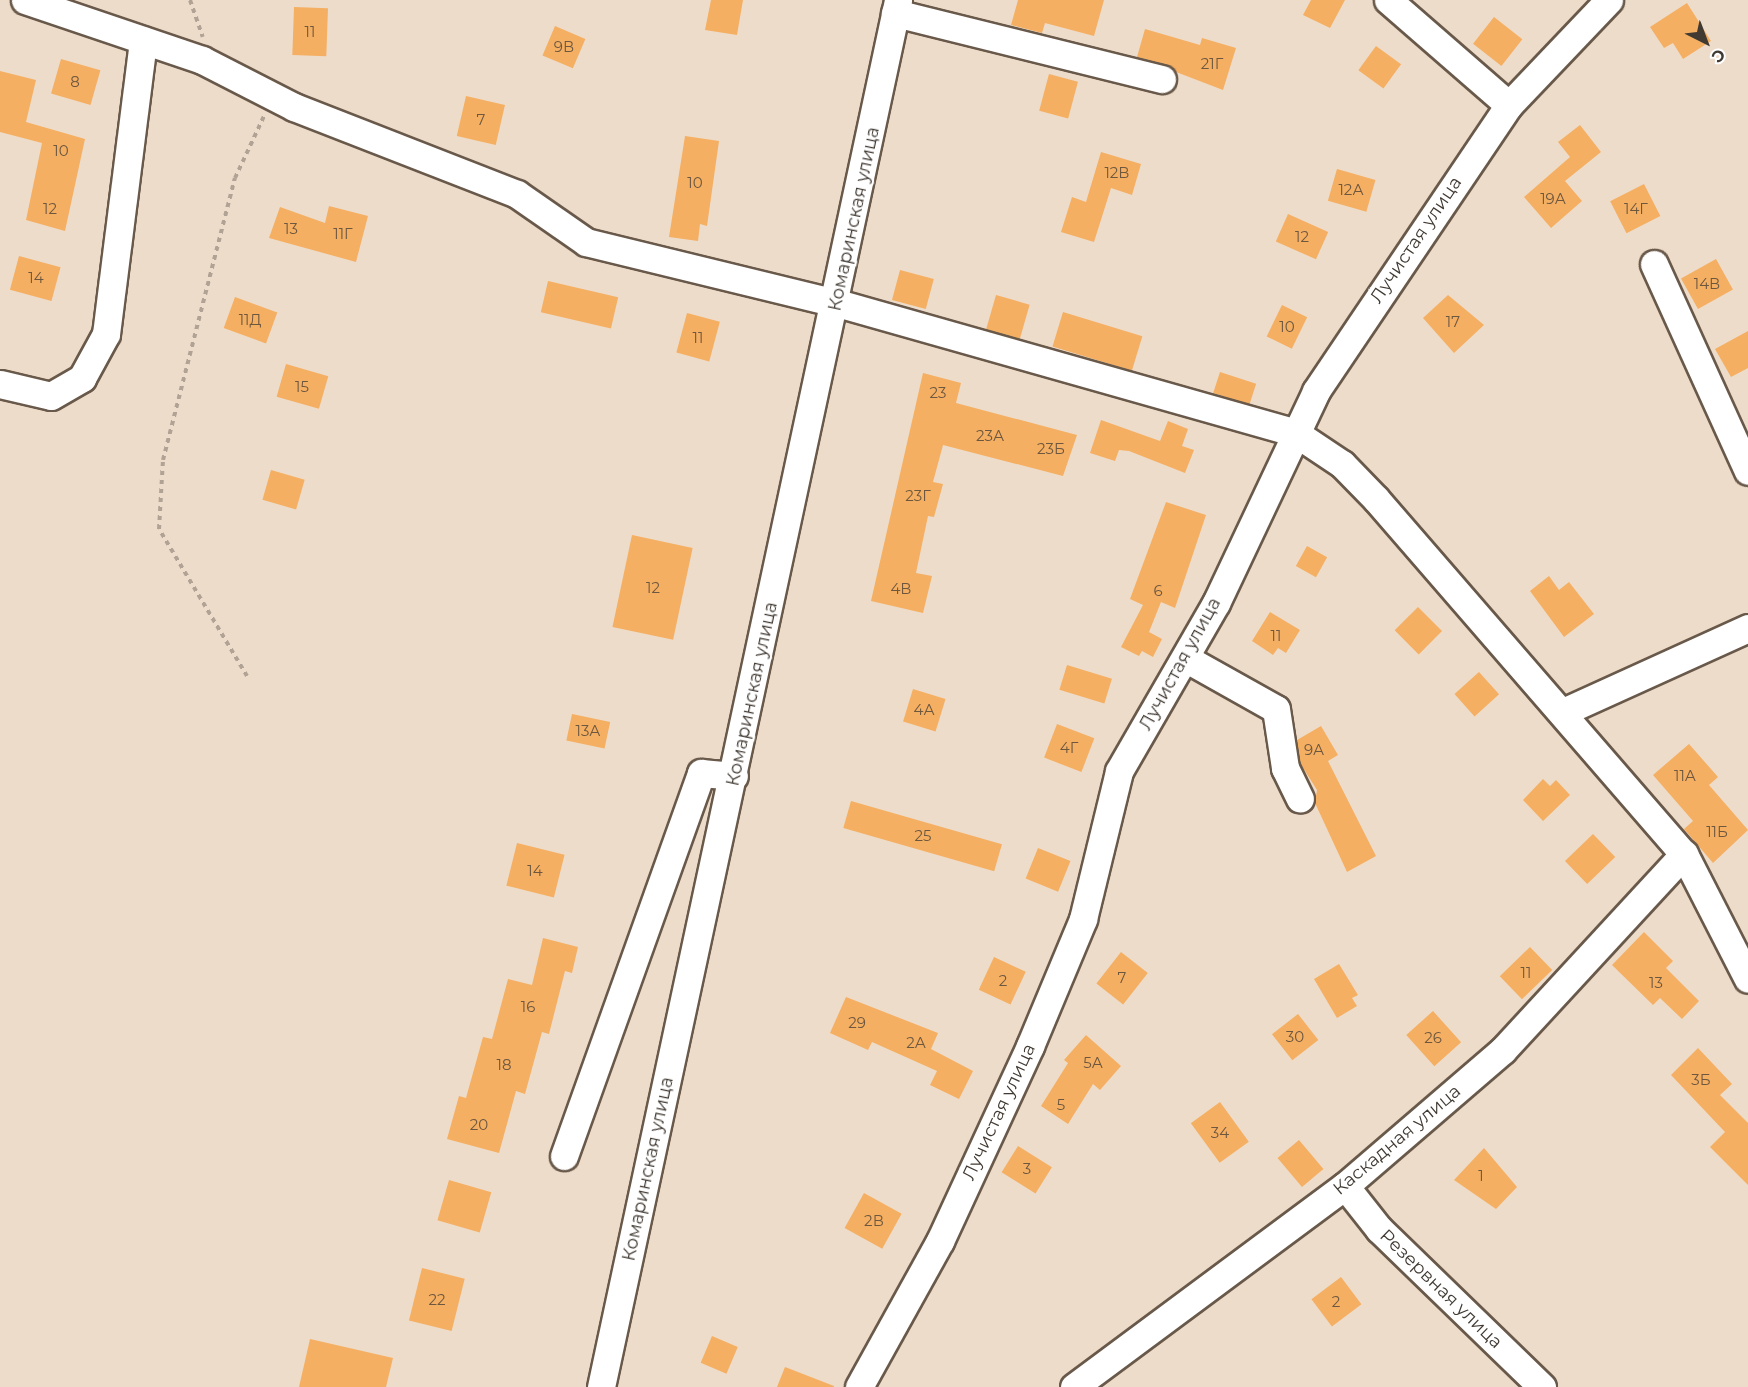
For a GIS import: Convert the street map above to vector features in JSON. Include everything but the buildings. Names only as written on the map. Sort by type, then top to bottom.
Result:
[{"type":"street","points":[[25,0],[202,60],[273,96],[517,194],[586,242],[837,303],[1294,432],[1342,464],[1376,499],[1684,854],[1748,979]]},
{"type":"street","points":[[1389,0],[1509,105]]},
{"type":"street","name":"Лучистая улица","points":[[859,1387],[940,1241],[1030,1046],[1083,919],[1119,771],[1216,603],[1294,432],[1316,391],[1509,105],[1609,0]]},
{"type":"street","points":[[897,7],[1162,79]]},
{"type":"street","name":"Комаринская улица","points":[[601,1387],[837,303],[897,7]]},
{"type":"street","points":[[0,384],[51,396],[82,378],[106,334],[143,40]]},
{"type":"street","points":[[1654,264],[1748,471]]},
{"type":"street","points":[[1563,712],[1748,628]]},
{"type":"street","points":[[1185,658],[1276,709],[1285,768],[1300,799]]},
{"type":"street","points":[[564,1156],[701,773],[734,776]]},
{"type":"street","name":"Каскадная улица","points":[[1074,1387],[1345,1186],[1503,1050],[1684,854]]},
{"type":"street","name":"Резервная улица","points":[[1345,1186],[1379,1229],[1542,1387]]},
{"type":"path","points":[[247,676],[159,529],[163,460],[235,178],[273,96]]}]
